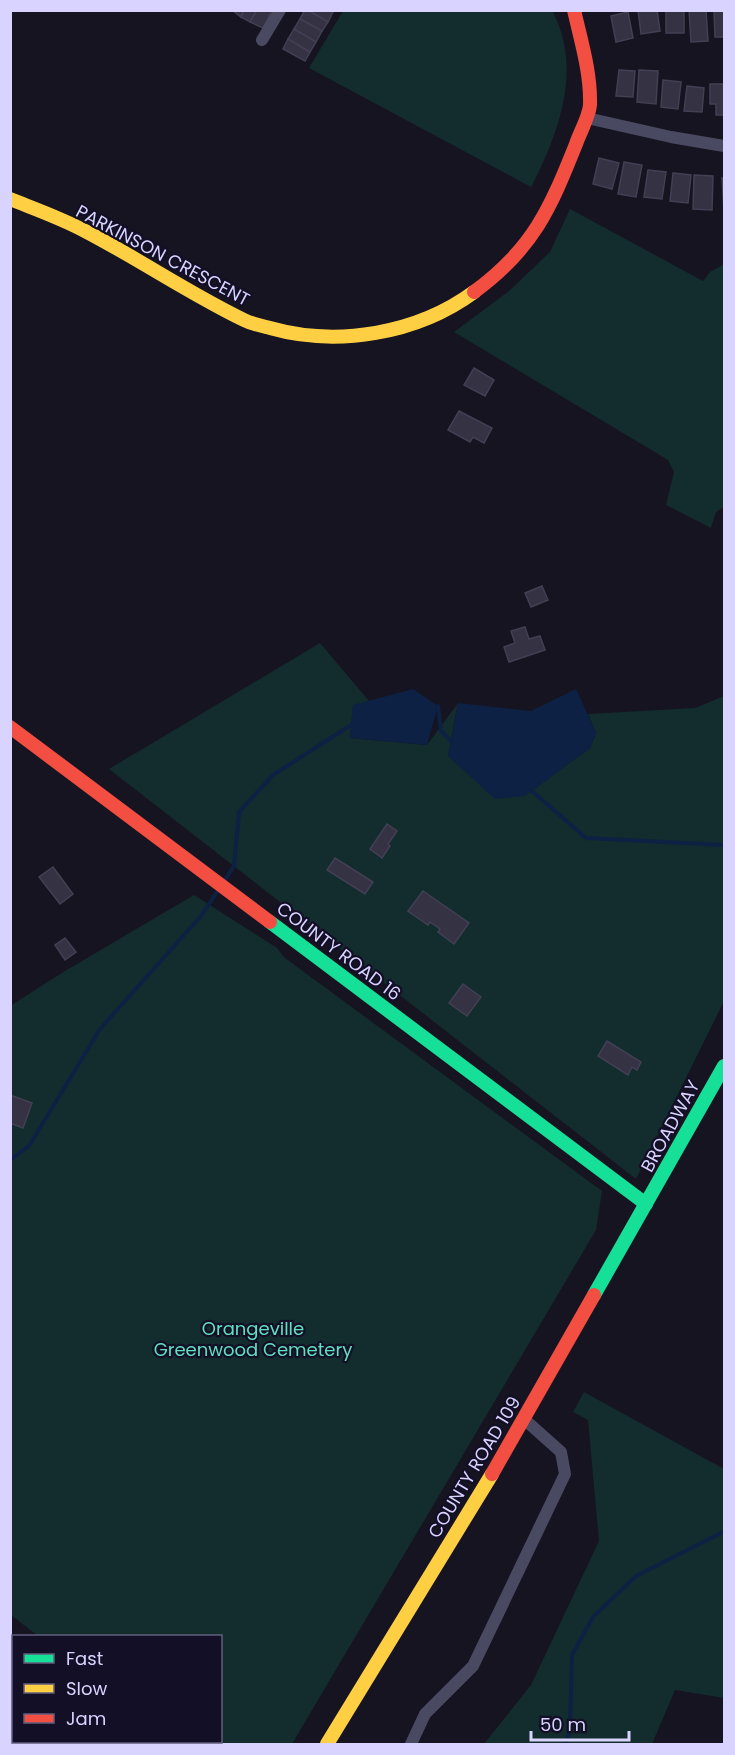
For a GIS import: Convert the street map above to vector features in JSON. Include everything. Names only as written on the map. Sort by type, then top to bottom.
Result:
[{"type":"main road","name":"PARKINSON CRESCENT","points":[[10,200],[84,230],[246,321],[305,336],[326,338],[368,334],[398,328],[435,314],[465,299],[499,274],[523,248],[540,224],[560,183],[590,107],[586,64],[574,10]]},
{"type":"main road","name":"COUNTY ROAD 16","points":[[10,727],[646,1204]]},
{"type":"main road","name":"BROADWAY","points":[[646,1204],[724,1066]]},
{"type":"main road","name":"COUNTY ROAD 109","points":[[327,1744],[524,1419],[646,1204]]},
{"type":"street","points":[[262,40],[280,10]]},
{"type":"street","points":[[587,118],[724,146]]},
{"type":"street","points":[[411,1744],[425,1714],[473,1666],[565,1474],[561,1452],[524,1419]]},
{"type":"green space","points":[[552,10],[561,32],[566,55],[564,100],[550,145],[531,187],[309,68],[343,11]]},
{"type":"green space","points":[[570,209],[703,281],[710,272],[724,264],[724,507],[716,512],[711,528],[666,505],[674,472],[668,460],[454,332],[509,291],[550,252]]},
{"type":"green space","points":[[320,643],[369,701],[353,706],[350,738],[427,745],[458,703],[448,756],[524,796],[590,748],[596,733],[588,714],[695,708],[724,696],[724,1001],[636,1179],[109,769]]},
{"type":"green space","name":"Orangeville Greenwood Cemetery","points":[[194,895],[277,948],[285,958],[602,1191],[596,1230],[292,1744],[187,1743],[222,1743],[222,1635],[37,1635],[11,1615],[10,1006]]},
{"type":"green space","points":[[584,1392],[724,1469],[724,1698],[675,1690],[652,1744],[484,1744],[531,1685],[599,1541],[588,1420],[573,1412]]},
{"type":"water","points":[[413,689],[438,706],[427,745],[350,738],[353,705]]},
{"type":"water","points":[[576,689],[596,733],[590,748],[524,796],[495,799],[448,756],[458,703],[531,711]]},
{"type":"building","points":[[232,10],[244,10],[241,17]]},
{"type":"building","points":[[244,10],[257,10],[250,22],[241,17]]},
{"type":"building","points":[[257,10],[272,10],[263,28],[250,22]]},
{"type":"building","points":[[305,10],[328,22],[322,31],[300,19]]},
{"type":"building","points":[[308,10],[331,10],[333,12],[328,22]]},
{"type":"building","points":[[638,10],[657,10],[660,31],[641,34]]},
{"type":"building","points":[[666,10],[684,10],[684,33],[666,33]]},
{"type":"building","points":[[689,10],[706,10],[708,41],[691,42]]},
{"type":"building","points":[[714,10],[724,10],[724,37],[715,37]]},
{"type":"building","points":[[628,12],[633,38],[616,42],[611,16]]},
{"type":"building","points":[[300,19],[322,31],[316,42],[294,29]]},
{"type":"building","points":[[294,29],[316,42],[310,52],[288,39]]},
{"type":"building","points":[[288,39],[310,52],[305,61],[283,49]]},
{"type":"building","points":[[619,70],[635,71],[633,97],[616,96]]},
{"type":"building","points":[[639,70],[658,71],[656,104],[637,102]]},
{"type":"building","points":[[663,80],[681,82],[678,109],[661,107]]},
{"type":"building","points":[[710,84],[724,84],[724,115],[716,115],[716,104],[710,104]]},
{"type":"building","points":[[687,86],[704,88],[702,112],[684,111]]},
{"type":"building","points":[[599,158],[619,163],[612,189],[593,184]]},
{"type":"building","points":[[624,162],[642,165],[636,197],[618,194]]},
{"type":"building","points":[[648,170],[666,172],[662,199],[644,197]]},
{"type":"building","points":[[673,173],[691,175],[688,203],[670,201]]},
{"type":"building","points":[[694,175],[713,176],[712,210],[693,209]]},
{"type":"building","points":[[722,178],[724,178],[724,211]]},
{"type":"building","points":[[474,368],[494,380],[485,396],[464,385]]},
{"type":"building","points":[[459,411],[492,428],[484,443],[473,437],[470,442],[448,430]]},
{"type":"building","points":[[542,586],[548,600],[531,607],[525,593]]},
{"type":"building","points":[[525,627],[529,639],[540,636],[545,650],[509,662],[504,647],[515,643],[511,631]]},
{"type":"building","points":[[387,824],[397,831],[382,858],[370,849]]},
{"type":"building","points":[[335,858],[373,882],[365,894],[327,870]]},
{"type":"building","points":[[53,867],[73,894],[60,904],[39,877]]},
{"type":"building","points":[[423,891],[469,923],[454,944],[438,932],[440,929],[430,922],[428,925],[408,911]]},
{"type":"building","points":[[65,938],[76,952],[65,960],[55,945]]},
{"type":"building","points":[[463,984],[481,997],[467,1016],[449,1003]]},
{"type":"building","points":[[607,1041],[641,1062],[637,1070],[632,1067],[628,1075],[598,1056]]},
{"type":"building","points":[[10,1095],[32,1103],[23,1128],[10,1123]]},
{"type":"waterway","points":[[438,706],[441,731],[451,741]]},
{"type":"waterway","points":[[223,883],[234,866],[239,812],[273,775],[351,725]]},
{"type":"waterway","points":[[532,791],[586,838],[724,845]]},
{"type":"waterway","points":[[10,1160],[29,1146],[100,1029],[201,916],[219,889]]},
{"type":"waterway","points":[[565,1744],[570,1731],[572,1655],[593,1617],[636,1576],[723,1532]]},
{"type":"traffic: fast","points":[[270,922],[646,1204]]},
{"type":"traffic: fast","points":[[594,1295],[724,1066]]},
{"type":"traffic: slow","points":[[10,199],[85,231],[250,323],[296,334],[349,336],[402,327],[428,318],[474,292]]},
{"type":"traffic: slow","points":[[327,1744],[492,1474]]},
{"type":"traffic: jam","points":[[474,292],[511,260],[537,226],[548,208],[588,114],[589,81],[574,10]]},
{"type":"traffic: jam","points":[[10,727],[270,922]]},
{"type":"traffic: jam","points":[[492,1474],[594,1295]]}]
